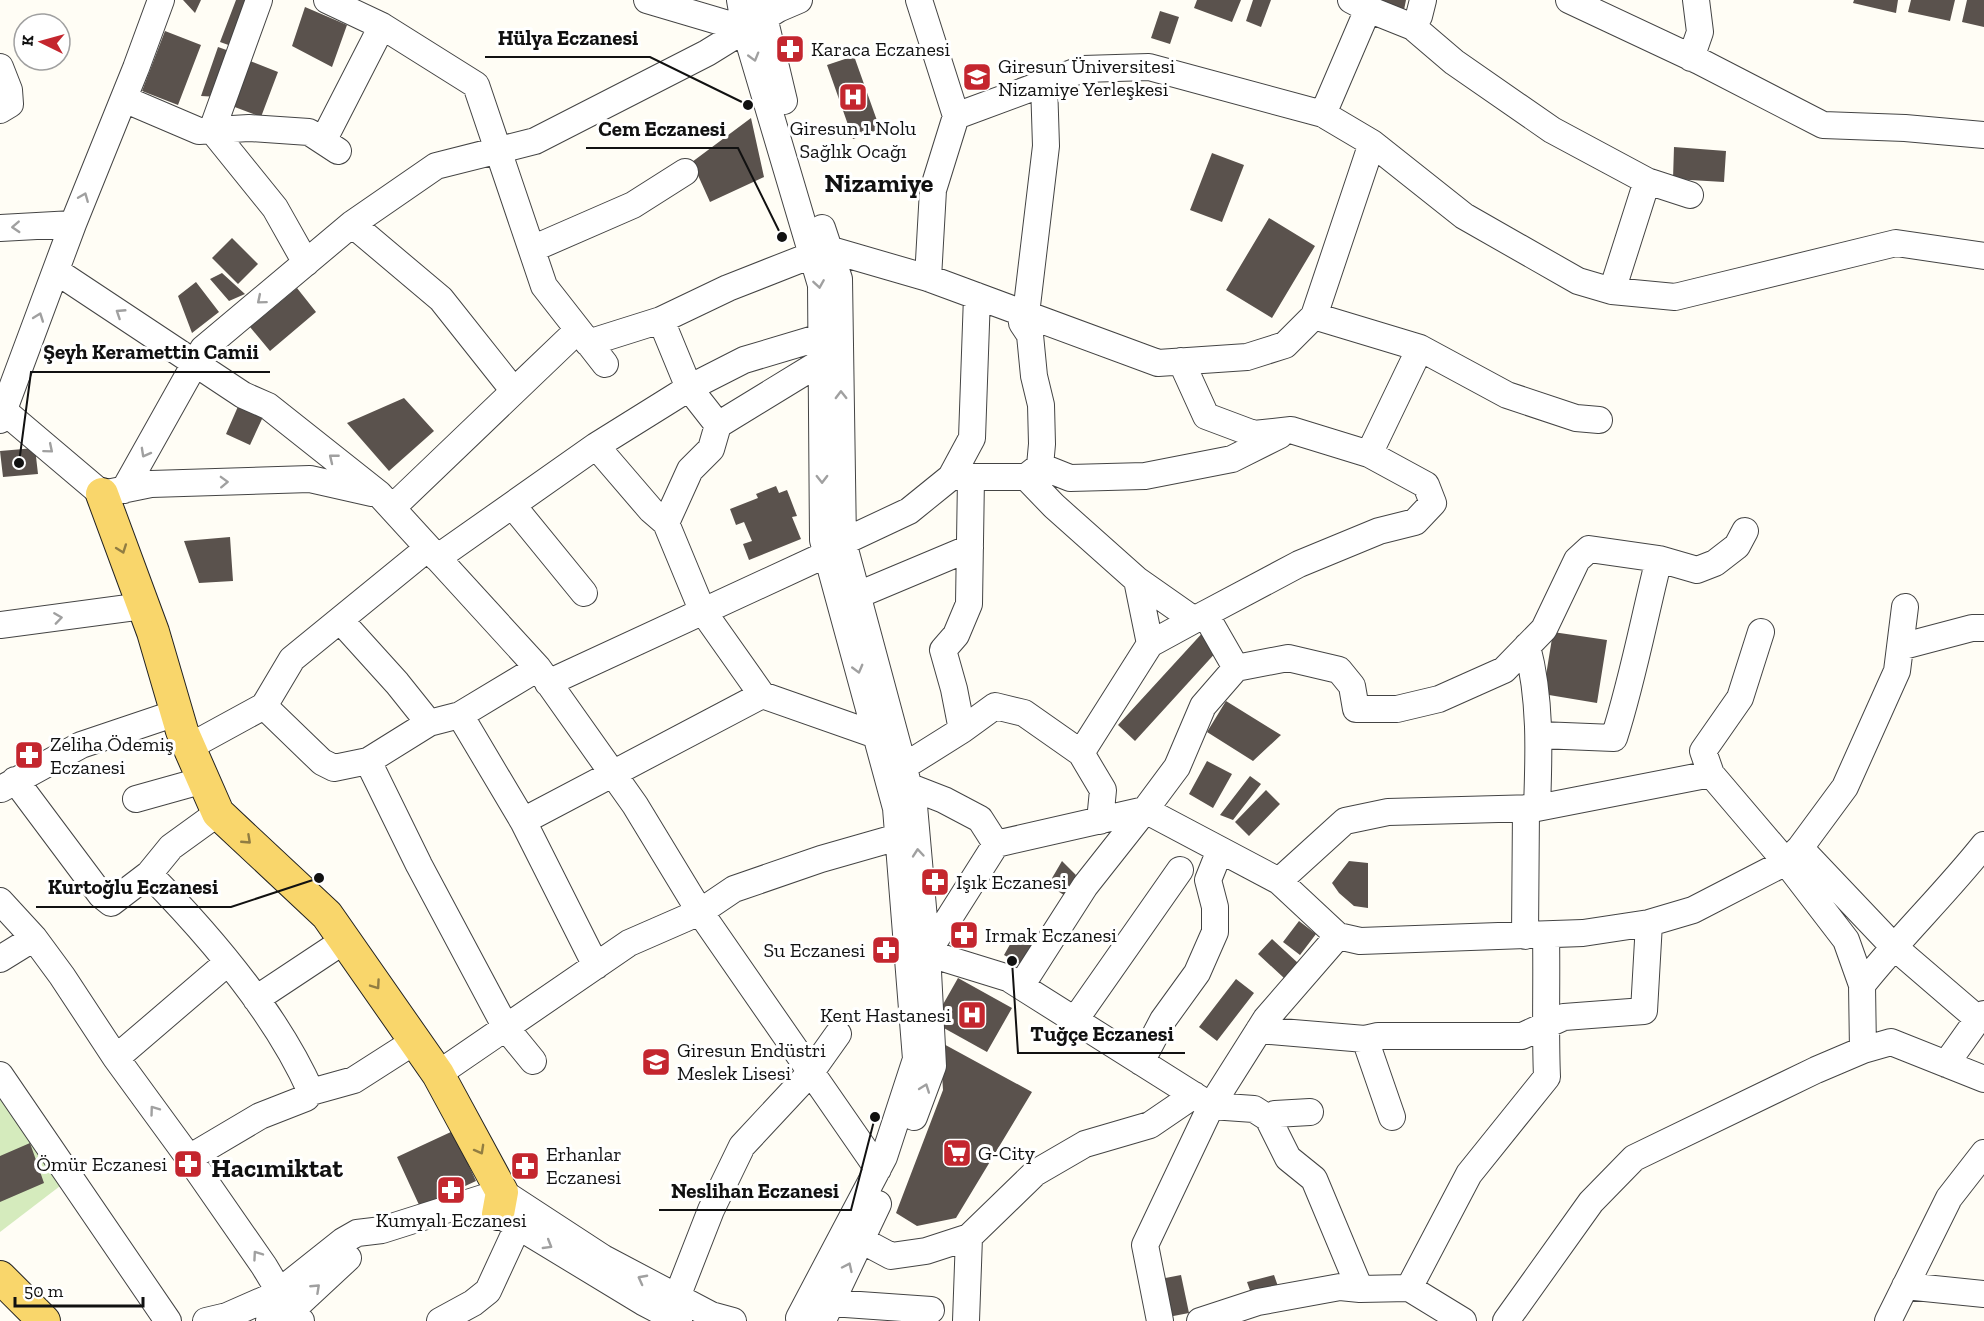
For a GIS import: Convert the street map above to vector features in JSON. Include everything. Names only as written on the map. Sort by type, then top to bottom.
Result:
[{"type":"main road","points":[[113,492],[143,606],[176,713],[218,813],[327,915],[438,1074],[506,1211]]},
{"type":"main road","points":[[0,1277],[44,1321]]},
{"type":"street","points":[[161,0],[1,414],[113,492],[151,484],[310,479],[385,501]]},
{"type":"street","points":[[212,130],[259,0]]},
{"type":"street","points":[[327,0],[382,26],[476,85],[544,286],[605,364]]},
{"type":"street","points":[[647,0],[757,16]]},
{"type":"street","points":[[740,0],[757,16],[820,252],[823,540],[835,548],[858,595],[914,806],[927,953],[933,1066],[896,1166],[853,1236],[815,1317]]},
{"type":"street","points":[[113,492],[203,349],[352,224],[436,166],[535,141],[707,53],[757,16],[799,0]]},
{"type":"street","points":[[919,0],[956,116],[933,190],[928,278]]},
{"type":"street","points":[[1413,27],[1419,16],[1423,0]]},
{"type":"street","points":[[1569,0],[1823,125],[1905,128],[1984,135]]},
{"type":"street","points":[[1690,58],[1700,32],[1696,0]]},
{"type":"street","points":[[1323,114],[1360,4],[1413,27],[1454,62],[1552,130],[1647,181],[1690,195]]},
{"type":"street","points":[[124,99],[199,131],[249,128],[309,132],[331,146],[382,26]]},
{"type":"street","points":[[0,67],[9,90],[10,104],[0,110]]},
{"type":"street","points":[[956,116],[1083,69],[1149,67],[1323,114],[1372,143],[1464,216],[1578,281],[1612,291],[1675,297],[1896,243],[1984,256]]},
{"type":"street","points":[[1044,83],[1047,146],[1023,320],[1041,405],[1042,444],[1033,472],[1054,506],[1137,580],[1199,617],[1236,668]]},
{"type":"street","points":[[212,130],[275,208],[306,263]]},
{"type":"street","points":[[385,501],[514,391],[583,336],[661,320],[728,288],[820,252],[928,278],[977,296],[1023,320],[1158,363],[1247,357],[1285,345],[1314,316],[1372,143]]},
{"type":"street","points":[[532,249],[633,205],[685,172]]},
{"type":"street","points":[[1612,291],[1647,181]]},
{"type":"street","points":[[0,228],[74,224]]},
{"type":"street","points":[[352,224],[441,299],[514,391]]},
{"type":"street","points":[[815,1317],[853,1236],[916,1059],[896,808],[876,735],[835,548],[839,279],[820,252]]},
{"type":"street","points":[[56,272],[243,395],[267,406],[385,501],[433,553],[543,675],[635,805],[700,912],[878,1169]]},
{"type":"street","points":[[962,730],[943,650],[956,635],[969,604],[970,548],[961,478],[972,438],[977,296]]},
{"type":"street","points":[[1314,316],[1420,348],[1507,395],[1576,418],[1599,420]]},
{"type":"street","points":[[661,320],[690,388],[718,425]]},
{"type":"street","points":[[189,747],[264,706],[291,659],[340,620],[433,553],[513,506],[596,446],[690,388],[744,360],[821,337]]},
{"type":"street","points":[[1369,454],[1420,348]]},
{"type":"street","points":[[1080,753],[1150,644],[1299,564],[1379,531],[1415,522],[1433,503],[1426,485],[1369,454],[1291,430],[1254,434],[1206,416],[1181,361]]},
{"type":"street","points":[[666,523],[690,470],[711,449],[718,425],[821,362]]},
{"type":"street","points":[[264,706],[322,762],[334,768],[368,760],[429,723],[460,716],[543,675],[702,610],[835,548],[909,511],[961,478],[1033,472],[1070,478],[1145,476],[1232,459],[1291,430]]},
{"type":"street","points":[[596,446],[651,510],[666,523],[702,610],[762,694],[876,735]]},
{"type":"street","points":[[513,506],[584,593]]},
{"type":"street","points":[[1021,987],[1085,886],[1177,766],[1203,706],[1236,668],[1288,658],[1339,670],[1352,686],[1356,708],[1397,709],[1439,699],[1504,670],[1544,629],[1577,560],[1589,549],[1659,559],[1697,570],[1715,563],[1737,546],[1744,531]]},
{"type":"street","points":[[858,595],[970,548]]},
{"type":"street","points":[[1540,735],[1614,738],[1625,705],[1659,559]]},
{"type":"street","points":[[1137,580],[1150,644]]},
{"type":"street","points":[[0,625],[143,606]]},
{"type":"street","points":[[927,953],[996,844],[1145,810],[1279,881],[1338,936],[1360,941],[1582,933],[1649,922],[1693,910],[1793,855],[1845,787],[1897,671],[1905,607]]},
{"type":"street","points":[[340,620],[397,683],[429,723]]},
{"type":"street","points":[[1900,647],[1972,628],[1984,627]]},
{"type":"street","points":[[1761,632],[1740,698],[1703,751],[1711,774],[1793,855],[1893,946],[1981,1016],[1946,1064]]},
{"type":"street","points":[[1409,1288],[1469,1174],[1548,1077],[1545,1027],[1548,1008],[1536,936],[1532,808],[1540,735],[1534,673],[1527,646]]},
{"type":"street","points":[[523,821],[762,694]]},
{"type":"street","points":[[906,776],[995,706],[1024,713],[1080,753],[1103,790],[1100,821]]},
{"type":"street","points":[[176,713],[81,745],[7,784],[101,895],[111,903],[149,874],[171,847],[218,813]]},
{"type":"street","points":[[460,716],[523,821],[596,966]]},
{"type":"street","points":[[368,760],[419,865],[506,1028],[533,1061]]},
{"type":"street","points":[[1279,881],[1345,821],[1388,812],[1532,808],[1711,774]]},
{"type":"street","points":[[906,776],[980,819],[996,844]]},
{"type":"street","points":[[136,800],[204,780]]},
{"type":"street","points":[[438,1074],[629,943],[700,912],[734,889],[821,859],[898,837]]},
{"type":"street","points":[[1862,985],[1893,946],[1964,870],[1984,845]]},
{"type":"street","points":[[1141,1062],[1163,1020],[1197,973],[1215,932],[1215,907],[1208,880],[1220,850]]},
{"type":"street","points":[[1793,855],[1846,940],[1862,985],[1863,1050]]},
{"type":"street","points":[[1075,1020],[1180,870]]},
{"type":"street","points":[[149,874],[188,913],[256,999],[302,1070],[312,1092]]},
{"type":"street","points":[[0,901],[34,938],[62,976],[116,1058],[189,1158],[285,1311]]},
{"type":"street","points":[[1259,1030],[1365,1039],[1378,1036],[1522,1036],[1564,1017],[1644,1011],[1649,922]]},
{"type":"street","points":[[1160,1321],[1145,1245],[1202,1101],[1266,1019],[1338,936]]},
{"type":"street","points":[[0,959],[34,938]]},
{"type":"street","points":[[256,999],[345,940]]},
{"type":"street","points":[[927,953],[1008,978],[1202,1101],[1254,1109],[1268,1118],[1287,1158],[1314,1179],[1360,1289]]},
{"type":"street","points":[[116,1058],[227,963]]},
{"type":"street","points":[[678,1309],[711,1210],[742,1146],[811,1072],[838,1034]]},
{"type":"street","points":[[1365,1039],[1392,1117]]},
{"type":"street","points":[[189,1158],[260,1116],[306,1098],[312,1092],[354,1080],[415,1041]]},
{"type":"street","points":[[1506,1321],[1591,1202],[1634,1158],[1786,1084],[1863,1050],[1891,1042],[1984,1079]]},
{"type":"street","points":[[0,1075],[168,1321]]},
{"type":"street","points":[[853,1236],[891,1256],[926,1251],[969,1237],[1035,1173],[1085,1144],[1150,1125],[1202,1101]]},
{"type":"street","points":[[1268,1118],[1275,1114],[1310,1112]]},
{"type":"street","points":[[1888,1321],[1949,1198],[1984,1153]]},
{"type":"street","points":[[206,1321],[246,1309],[285,1311],[382,1230],[458,1205],[506,1211],[603,1258],[678,1309]]},
{"type":"street","points":[[506,1211],[643,1302],[733,1321]]},
{"type":"street","points":[[440,1321],[473,1303],[488,1291],[506,1211]]},
{"type":"street","points":[[966,1321],[969,1237]]},
{"type":"street","points":[[1905,1286],[1984,1294]]},
{"type":"street","points":[[1200,1321],[1258,1302],[1340,1287],[1409,1288],[1433,1314],[1463,1321]]},
{"type":"street","points":[[815,1317],[931,1310]]},
{"type":"green space","points":[[0,1092],[64,1183],[0,1232]]},
{"type":"building","points":[[183,0],[201,0],[195,13]]},
{"type":"building","points":[[236,0],[255,0],[237,48],[220,42]]},
{"type":"building","points":[[1197,0],[1241,0],[1232,22],[1194,8]]},
{"type":"building","points":[[1253,0],[1271,0],[1261,27],[1246,21]]},
{"type":"building","points":[[1379,0],[1406,0],[1404,10]]},
{"type":"building","points":[[1854,0],[1898,0],[1896,13],[1853,3]]},
{"type":"building","points":[[1911,0],[1955,0],[1950,21],[1908,12]]},
{"type":"building","points":[[1967,0],[1984,0],[1984,27],[1962,22]]},
{"type":"building","points":[[305,7],[347,25],[332,67],[292,46]]},
{"type":"building","points":[[1160,11],[1179,17],[1170,44],[1151,38]]},
{"type":"building","points":[[165,31],[201,45],[178,105],[142,91]]},
{"type":"building","points":[[218,47],[235,53],[219,97],[201,96]]},
{"type":"building","name":"Giresun 1 Nolu Sağlık Ocağı","points":[[854,56],[880,129],[853,139],[827,65]]},
{"type":"building","points":[[250,61],[278,72],[261,117],[232,106]]},
{"type":"building","points":[[751,118],[764,177],[710,202],[692,162]]},
{"type":"building","points":[[1674,147],[1726,151],[1724,182],[1673,179]]},
{"type":"building","points":[[1212,153],[1244,165],[1222,222],[1190,210]]},
{"type":"building","points":[[1269,218],[1315,246],[1272,318],[1226,290]]},
{"type":"building","points":[[232,238],[258,264],[238,284],[212,258]]},
{"type":"building","points":[[222,273],[245,294],[229,301],[210,279]]},
{"type":"building","points":[[196,282],[219,312],[192,333],[178,296]]},
{"type":"building","points":[[297,288],[316,312],[270,351],[250,327]]},
{"type":"building","points":[[243,395],[268,406],[250,445],[226,434]]},
{"type":"building","points":[[404,398],[434,431],[389,471],[347,423]]},
{"type":"building","points":[[35,448],[38,474],[3,477],[0,451]]},
{"type":"building","points":[[776,486],[779,493],[787,490],[797,516],[792,517],[801,539],[749,560],[743,544],[752,541],[744,522],[736,525],[730,509],[758,498],[756,494]]},
{"type":"building","points":[[230,537],[233,581],[199,583],[184,541]]},
{"type":"building","points":[[1206,629],[1219,649],[1135,741],[1118,725]]},
{"type":"building","points":[[1553,632],[1607,640],[1597,703],[1543,694]]},
{"type":"building","points":[[1226,701],[1281,735],[1253,761],[1207,732]]},
{"type":"building","points":[[1207,761],[1232,774],[1213,808],[1189,794]]},
{"type":"building","points":[[1250,776],[1261,784],[1233,820],[1220,815]]},
{"type":"building","points":[[1266,790],[1280,804],[1249,836],[1235,822]]},
{"type":"building","points":[[1062,861],[1076,875],[1064,895],[1048,885]]},
{"type":"building","points":[[1349,861],[1368,863],[1368,908],[1354,906],[1339,893],[1332,883]]},
{"type":"building","points":[[1299,921],[1316,934],[1300,955],[1283,942]]},
{"type":"building","points":[[1017,932],[1038,944],[1025,967],[1004,955]]},
{"type":"building","points":[[1272,939],[1298,963],[1284,978],[1258,954]]},
{"type":"building","name":"Kent Hastanesi","points":[[958,978],[1012,1008],[987,1052],[933,1022]]},
{"type":"building","points":[[1236,979],[1254,993],[1217,1041],[1199,1027]]},
{"type":"building","name":"G-City","points":[[940,1042],[1032,1092],[956,1218],[917,1226],[896,1213],[943,1090]]},
{"type":"building","points":[[453,1131],[476,1181],[420,1207],[397,1157]]},
{"type":"building","points":[[30,1143],[44,1183],[0,1202],[0,1156]]},
{"type":"building","points":[[1181,1275],[1189,1313],[1163,1318],[1155,1280]]},
{"type":"building","points":[[1274,1275],[1280,1292],[1252,1296],[1247,1282]]},
{"type":"place","name":"Karaca Eczanesi","points":[[790,49]]},
{"type":"place","name":"Giresun Üniversitesi Nizamiye Yerleşkesi","points":[[977,77]]},
{"type":"place","name":"Giresun 1 Nolu Sağlık Ocağı","points":[[853,97]]},
{"type":"place","name":"Hülya Eczanesi","points":[[748,105]]},
{"type":"place","name":"Cem Eczanesi","points":[[782,237]]},
{"type":"place","name":"Şeyh Keramettin Camii","points":[[19,463]]},
{"type":"place","name":"Zeliha Ödemiş Eczanesi","points":[[29,755]]},
{"type":"place","name":"Kurtoğlu Eczanesi","points":[[319,878]]},
{"type":"place","name":"Işık Eczanesi","points":[[935,882]]},
{"type":"place","name":"Irmak Eczanesi","points":[[964,935]]},
{"type":"place","name":"Su Eczanesi","points":[[886,950]]},
{"type":"place","name":"Tuğçe Eczanesi","points":[[1012,961]]},
{"type":"place","name":"Kent Hastanesi","points":[[972,1015]]},
{"type":"place","name":"Giresun Endüstri Meslek Lisesi","points":[[656,1062]]},
{"type":"place","name":"Neslihan Eczanesi","points":[[875,1117]]},
{"type":"place","name":"G-City","points":[[957,1153]]},
{"type":"place","name":"Ömür Eczanesi","points":[[188,1164]]},
{"type":"place","name":"Erhanlar Eczanesi","points":[[525,1166]]},
{"type":"place","name":"Kumyalı Eczanesi","points":[[451,1190]]},
{"type":"district","name":"Nizamiye","points":[[879,183]]},
{"type":"district","name":"Hacımiktat","points":[[277,1168]]}]
